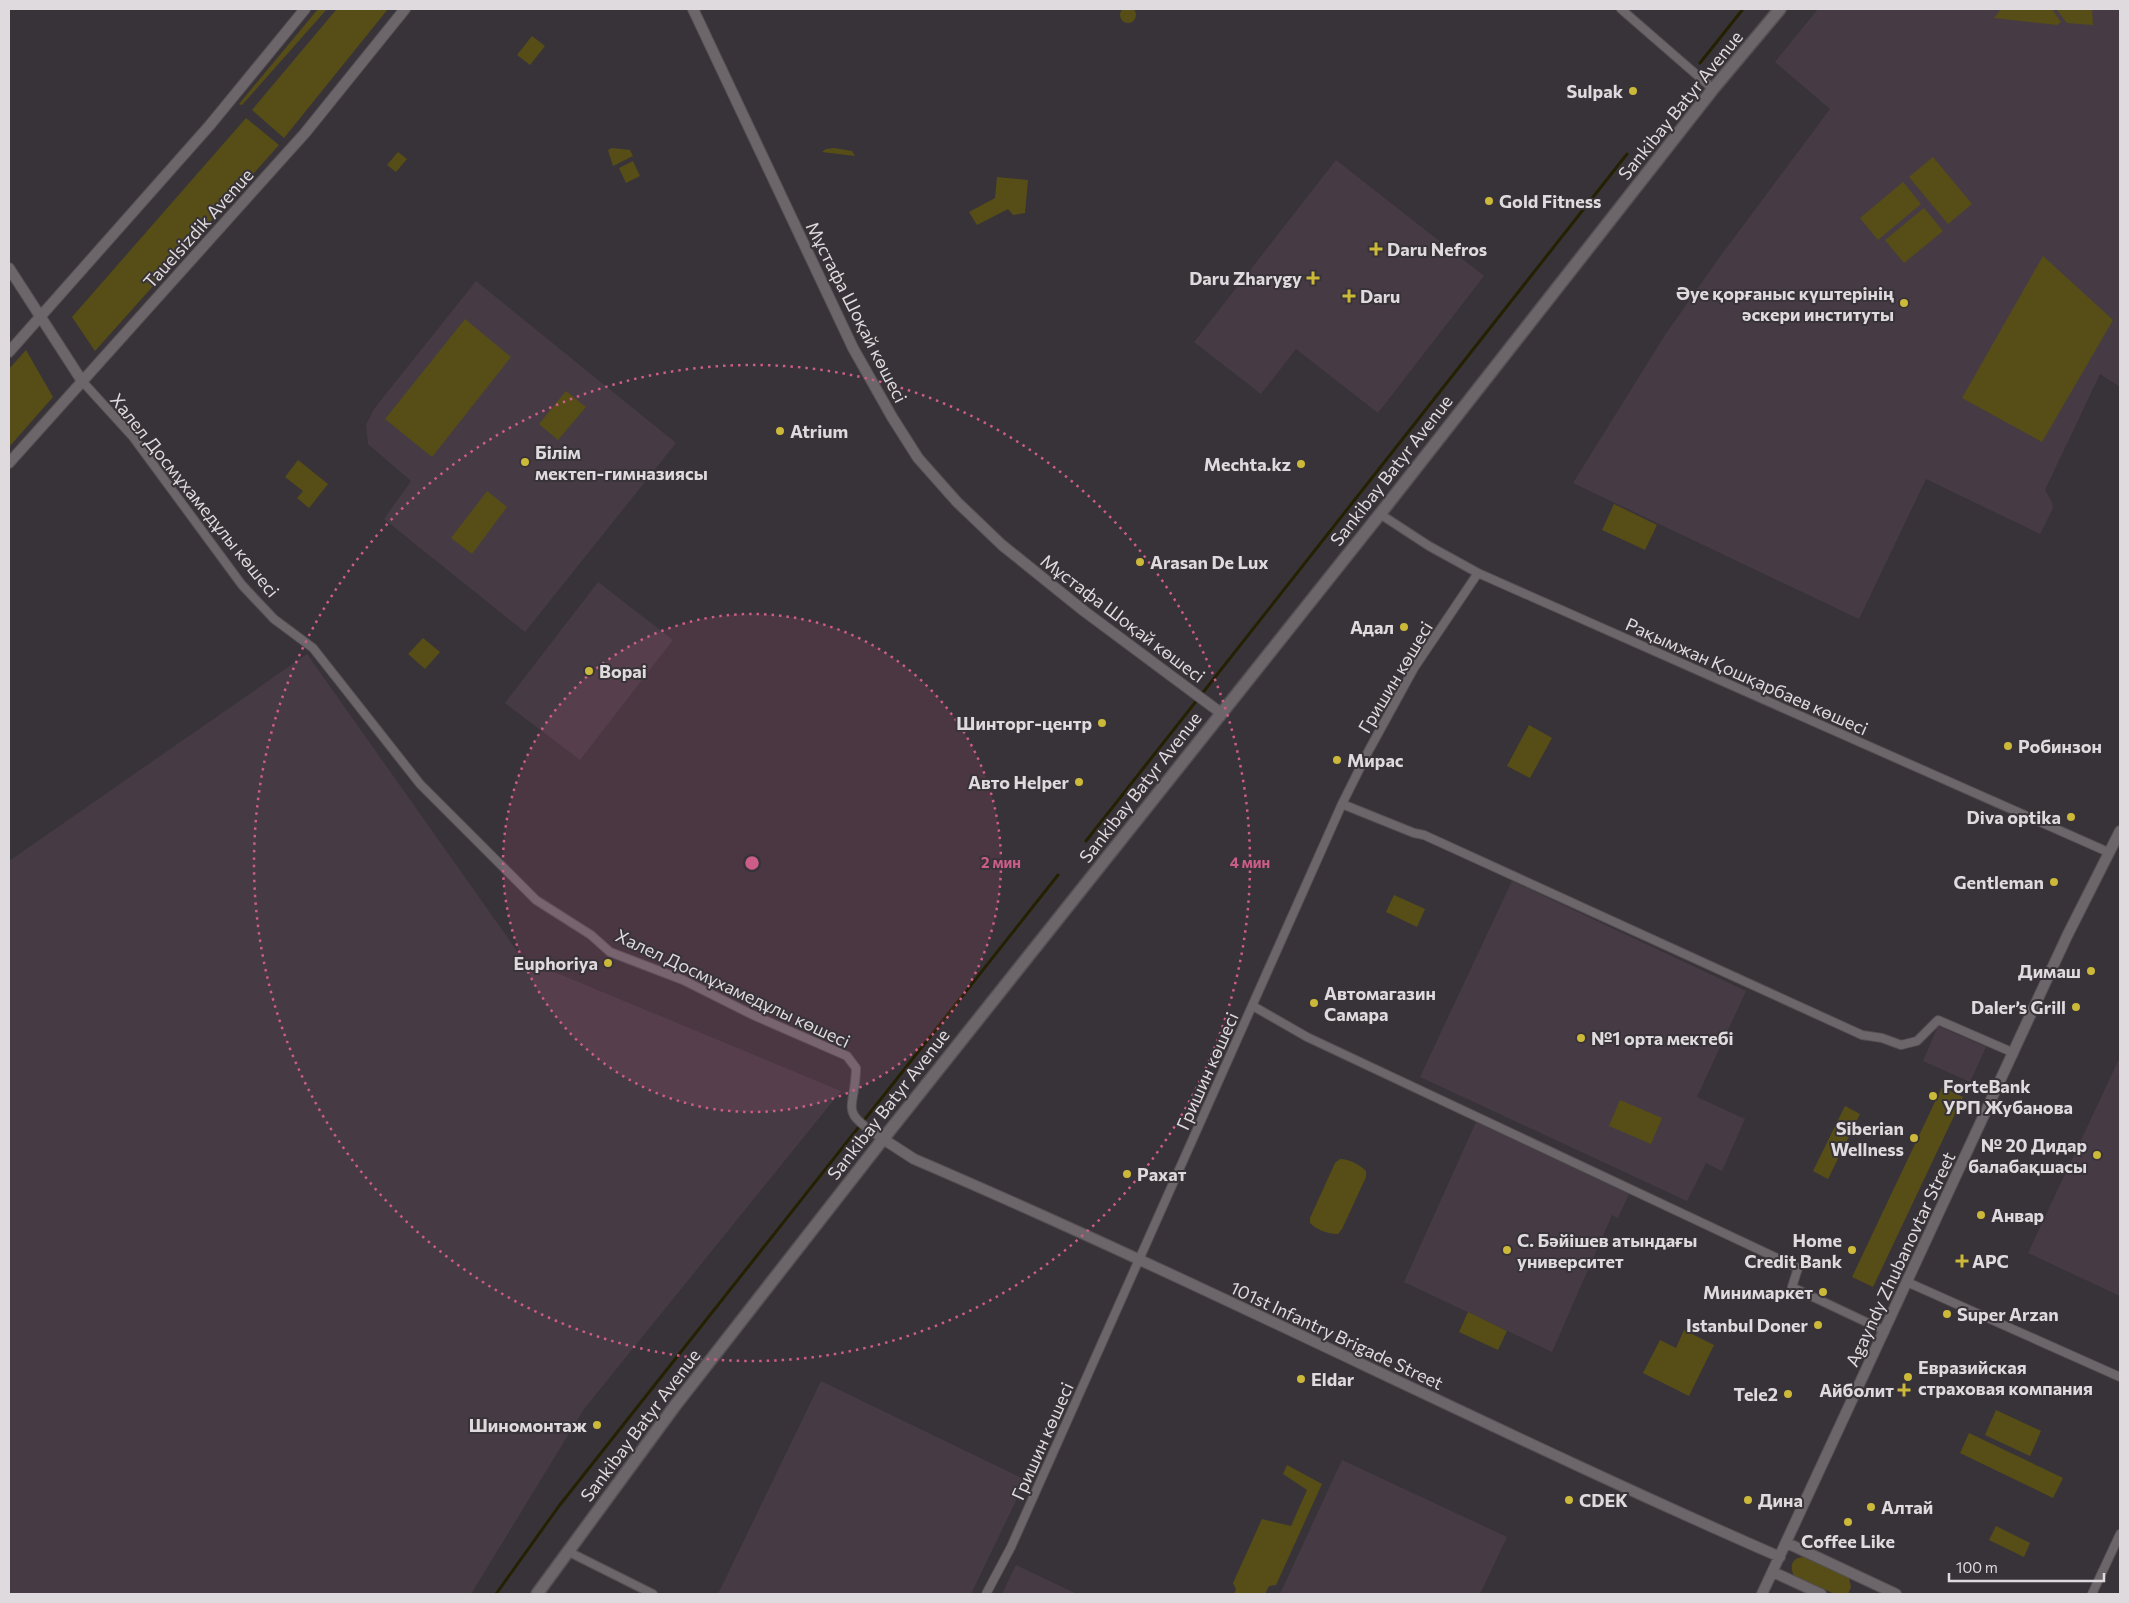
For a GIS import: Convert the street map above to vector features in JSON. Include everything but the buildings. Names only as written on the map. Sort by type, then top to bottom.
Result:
[{"type":"main road","name":"Sankibay Batyr Avenue","points":[[537,1594],[674,1406],[882,1139],[1380,514],[1712,89],[1780,9]]},
{"type":"street","points":[[9,352],[210,125],[305,9]]},
{"type":"street","name":"Tauelsizdik Avenue","points":[[9,463],[305,133],[405,9]]},
{"type":"street","name":"Мұстафа Шоқай көшесі","points":[[693,9],[853,348],[892,417],[918,458],[957,502],[1002,545],[1084,611],[1221,713]]},
{"type":"street","points":[[1621,9],[1712,89]]},
{"type":"street","name":"Халел Досмұхамедұлы көшесі","points":[[9,268],[82,382],[133,437],[242,585],[274,618],[312,648],[420,784],[536,900],[591,935],[610,952],[683,980],[753,1015],[847,1056],[856,1068],[856,1080],[850,1103],[853,1116],[858,1122],[882,1139]]},
{"type":"street","name":"Рақымжан Қошқарбаев көшесі","points":[[1380,514],[1428,546],[1478,573],[2108,852]]},
{"type":"street","name":"Гришин көшесі","points":[[986,1594],[1011,1547],[1342,804],[1368,750],[1414,668],[1478,573]]},
{"type":"street","points":[[1342,804],[1414,833],[1424,835],[1862,1035],[1882,1038],[1902,1045],[1917,1041],[1938,1020],[2014,1053]]},
{"type":"street","name":"Agayndy Zhubanovtar Street","points":[[1762,1594],[2108,852],[2120,831]]},
{"type":"street","points":[[1252,1006],[1307,1036],[1798,1268],[1792,1287],[1884,1331]]},
{"type":"street","name":"101st Infantry Brigade Street","points":[[882,1139],[914,1159],[1139,1259],[1366,1367],[1780,1556]]},
{"type":"street","points":[[1907,1282],[2120,1377]]},
{"type":"street","points":[[2092,1594],[2120,1534]]},
{"type":"street","points":[[1787,1543],[1896,1594]]},
{"type":"street","points":[[567,1551],[653,1594]]},
{"type":"street","points":[[1773,1572],[1821,1594]]},
{"type":"shaded area","points":[[1128,7],[1134,9],[1136,15],[1134,21],[1128,23],[1122,21],[1120,15],[1122,9]]},
{"type":"shaded area","points":[[318,9],[327,9],[242,105],[239,104]]},
{"type":"shaded area","points":[[335,9],[388,9],[284,138],[252,110]]},
{"type":"shaded area","name":"Әуе қорғаныс күштерінің әскери институты","points":[[1818,9],[2120,9],[2120,387],[2100,374],[2045,490],[2052,502],[2053,508],[2040,534],[1926,479],[1859,619],[1573,483],[1665,335],[1719,258],[1830,109],[1775,62]]},
{"type":"shaded area","points":[[2001,9],[2052,9],[2061,22],[2057,25],[1994,18]]},
{"type":"shaded area","points":[[2056,9],[2092,9],[2093,25],[2067,23]]},
{"type":"shaded area","points":[[532,36],[545,46],[530,65],[517,55]]},
{"type":"shaded area","points":[[246,118],[279,145],[95,351],[72,317]]},
{"type":"shaded area","points":[[612,148],[630,150],[633,156],[613,166],[608,150]]},
{"type":"shaded area","points":[[834,148],[852,151],[855,156],[822,152],[826,149]]},
{"type":"shaded area","points":[[398,152],[407,159],[396,172],[387,165]]},
{"type":"shaded area","points":[[1933,157],[1972,204],[1948,224],[1909,177]]},
{"type":"shaded area","name":"Daru","points":[[1336,160],[1484,276],[1378,413],[1296,349],[1261,394],[1194,342]]},
{"type":"shaded area","points":[[633,161],[640,176],[626,183],[619,168]]},
{"type":"shaded area","points":[[997,177],[1028,180],[1025,213],[1013,215],[1008,209],[977,225],[969,212],[995,198]]},
{"type":"shaded area","points":[[1903,182],[1921,204],[1878,240],[1860,218]]},
{"type":"shaded area","points":[[1924,208],[1943,231],[1904,263],[1885,240]]},
{"type":"shaded area","points":[[2043,256],[2113,320],[2042,442],[1962,398]]},
{"type":"shaded area","name":"Білім мектеп-гимназиясы","points":[[476,281],[676,443],[525,632],[384,519],[411,481],[368,444],[366,425],[374,409]]},
{"type":"shaded area","points":[[465,319],[511,357],[432,457],[385,419]]},
{"type":"shaded area","points":[[26,350],[53,397],[9,447],[9,369]]},
{"type":"shaded area","points":[[566,391],[586,407],[558,440],[539,424]]},
{"type":"shaded area","points":[[298,460],[328,484],[309,508],[297,498],[303,491],[285,477]]},
{"type":"shaded area","points":[[487,491],[507,507],[472,554],[451,538]]},
{"type":"shaded area","points":[[1614,504],[1657,525],[1645,550],[1602,530]]},
{"type":"shaded area","name":"Bopai","points":[[598,582],[673,640],[580,760],[505,703]]},
{"type":"shaded area","points":[[423,638],[440,652],[425,669],[408,654]]},
{"type":"shaded area","points":[[307,654],[522,958],[513,966],[523,959],[841,1091],[584,1409],[471,1594],[9,1594],[9,861]]},
{"type":"shaded area","points":[[1529,725],[1552,738],[1530,778],[1507,766]]},
{"type":"shaded area","name":"№1 орта мектебі","points":[[1512,881],[1746,991],[1697,1097],[1745,1119],[1722,1171],[1706,1163],[1687,1201],[1420,1077]]},
{"type":"shaded area","points":[[1394,895],[1425,909],[1417,927],[1386,912]]},
{"type":"shaded area","points":[[1938,1026],[1986,1047],[1970,1082],[1923,1061]]},
{"type":"shaded area","name":"№ 20 Дидар балабақшасы","points":[[2120,1057],[2120,1296],[2028,1253]]},
{"type":"shaded area","points":[[1942,1087],[1963,1097],[1873,1287],[1852,1277]]},
{"type":"shaded area","points":[[1620,1100],[1662,1118],[1651,1144],[1609,1126]]},
{"type":"shaded area","points":[[1845,1106],[1860,1114],[1828,1179],[1813,1171]]},
{"type":"shaded area","name":"С. Бәйішев атындағы университет","points":[[1476,1122],[1629,1194],[1618,1218],[1612,1215],[1552,1352],[1404,1282]]},
{"type":"shaded area","points":[[1340,1159],[1360,1166],[1366,1171],[1366,1177],[1342,1229],[1338,1234],[1334,1234],[1316,1228],[1310,1223],[1310,1218],[1335,1163]]},
{"type":"shaded area","points":[[1468,1312],[1507,1331],[1498,1350],[1459,1332]]},
{"type":"shaded area","points":[[1684,1330],[1714,1345],[1689,1396],[1643,1373],[1660,1340],[1676,1348]]},
{"type":"shaded area","points":[[821,1381],[1026,1480],[971,1594],[718,1594]]},
{"type":"shaded area","points":[[1996,1410],[2041,1431],[2030,1456],[1985,1435]]},
{"type":"shaded area","points":[[1969,1433],[2063,1478],[2053,1498],[1960,1453]]},
{"type":"shaded area","points":[[1342,1460],[1507,1537],[1480,1594],[1280,1594]]},
{"type":"shaded area","points":[[1287,1465],[1322,1484],[1276,1585],[1269,1586],[1265,1594],[1234,1594],[1236,1589],[1233,1583],[1262,1519],[1291,1526],[1307,1490],[1283,1474]]},
{"type":"shaded area","points":[[1996,1526],[2030,1543],[2024,1557],[1989,1540]]},
{"type":"shaded area","points":[[1803,1557],[1849,1578],[1851,1587],[1848,1594],[1835,1594],[1794,1576],[1792,1563],[1796,1559]]},
{"type":"shaded area","points":[[1016,1565],[1077,1594],[1002,1594]]},
{"type":"waterway","points":[[1700,63],[1743,9]]},
{"type":"waterway","points":[[1086,841],[1627,154]]},
{"type":"waterway","points":[[496,1594],[559,1506],[1058,875]]},
{"type":"place","name":"Sulpak","points":[[1633,91]]},
{"type":"place","name":"Gold Fitness","points":[[1489,201]]},
{"type":"place","name":"Daru Nefros","points":[[1376,249]]},
{"type":"place","name":"Daru Zharygy","points":[[1313,278]]},
{"type":"place","name":"Daru","points":[[1349,296]]},
{"type":"place","name":"Әуе қорғаныс күштерінің әскери институты","points":[[1904,303]]},
{"type":"place","name":"Atrium","points":[[780,431]]},
{"type":"place","name":"Білім мектеп-гимназиясы","points":[[525,462]]},
{"type":"place","name":"Mechta.kz","points":[[1301,464]]},
{"type":"place","name":"Arasan De Lux","points":[[1140,562]]},
{"type":"place","name":"Адал","points":[[1404,627]]},
{"type":"place","name":"Bopai","points":[[589,671]]},
{"type":"place","name":"Шинторг-центр","points":[[1102,723]]},
{"type":"place","name":"Робинзон","points":[[2008,746]]},
{"type":"place","name":"Мирас","points":[[1337,760]]},
{"type":"place","name":"Авто Helper","points":[[1079,782]]},
{"type":"place","name":"Diva optika","points":[[2071,817]]},
{"type":"place","name":"Gentleman","points":[[2054,882]]},
{"type":"place","name":"Euphoriya","points":[[608,963]]},
{"type":"place","name":"Димаш","points":[[2091,971]]},
{"type":"place","name":"Автомагазин Самара","points":[[1314,1003]]},
{"type":"place","name":"Daler’s Grill","points":[[2076,1007]]},
{"type":"place","name":"№1 орта мектебі","points":[[1581,1038]]},
{"type":"place","name":"ForteBank УРП Жубанова","points":[[1933,1096]]},
{"type":"place","name":"Siberian Wellness","points":[[1914,1138]]},
{"type":"place","name":"№ 20 Дидар балабақшасы","points":[[2097,1155]]},
{"type":"place","name":"Рахат","points":[[1127,1174]]},
{"type":"place","name":"Анвар","points":[[1981,1215]]},
{"type":"place","name":"С. Бәйішев атындағы университет","points":[[1507,1250]]},
{"type":"place","name":"Home Credit Bank","points":[[1852,1250]]},
{"type":"place","name":"АРС","points":[[1962,1261]]},
{"type":"place","name":"Минимаркет","points":[[1823,1292]]},
{"type":"place","name":"Super Arzan","points":[[1947,1314]]},
{"type":"place","name":"Istanbul Doner","points":[[1818,1325]]},
{"type":"place","name":"Евразийская страховая компания","points":[[1908,1377]]},
{"type":"place","name":"Eldar","points":[[1301,1379]]},
{"type":"place","name":"Айболит","points":[[1904,1390]]},
{"type":"place","name":"Tele2","points":[[1788,1394]]},
{"type":"place","name":"Шиномонтаж","points":[[597,1425]]},
{"type":"place","name":"CDEK","points":[[1569,1500]]},
{"type":"place","name":"Дина","points":[[1748,1500]]},
{"type":"place","name":"Алтай","points":[[1871,1507]]},
{"type":"place","name":"Coffee Like","points":[[1848,1522]]}]
